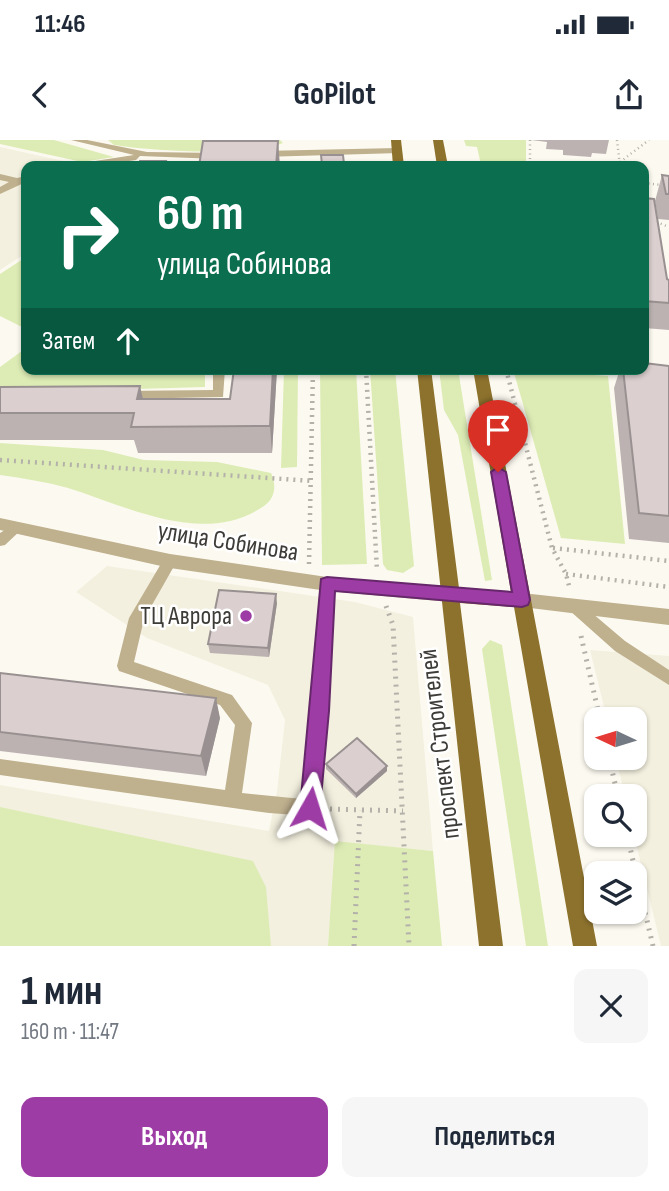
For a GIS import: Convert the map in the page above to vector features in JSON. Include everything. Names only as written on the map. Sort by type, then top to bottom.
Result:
[{"type":"main road","points":[[438,140],[442,161]]},
{"type":"main road","name":"проспект Строителей","points":[[425,375],[491,946]]},
{"type":"main road","points":[[481,375],[585,946]]},
{"type":"main road","points":[[450,595],[522,600]]},
{"type":"street","name":"улица Собинова","points":[[5,531],[170,561],[318,582],[450,595]]},
{"type":"street","points":[[522,600],[669,617]]},
{"type":"lane","points":[[75,140],[147,155],[193,161],[234,155]]},
{"type":"lane","points":[[247,154],[397,145]]},
{"type":"lane","points":[[112,161],[147,155]]},
{"type":"lane","points":[[0,177],[21,180]]},
{"type":"lane","points":[[0,191],[21,180]]},
{"type":"lane","points":[[111,396],[219,394],[219,375]]},
{"type":"lane","points":[[170,561],[137,618],[125,666],[226,699],[244,723],[232,800]]},
{"type":"lane","points":[[0,767],[232,800],[310,808],[320,711],[318,582]]},
{"type":"lane","points":[[574,606],[620,646],[669,678]]},
{"type":"path","points":[[530,140],[530,161]]},
{"type":"path","points":[[617,140],[620,161]]},
{"type":"path","points":[[624,161],[649,140]]},
{"type":"path","points":[[649,184],[669,186]]},
{"type":"path","points":[[649,219],[669,227]]},
{"type":"path","points":[[313,375],[313,481],[318,582]]},
{"type":"path","points":[[366,375],[378,588],[393,625],[409,946]]},
{"type":"path","points":[[508,375],[552,548],[566,574],[597,707]]},
{"type":"path","points":[[0,460],[313,481]]},
{"type":"path","points":[[552,548],[669,561]]},
{"type":"path","points":[[566,574],[669,587]]},
{"type":"path","points":[[310,808],[403,811]]},
{"type":"path","points":[[354,946],[360,810]]},
{"type":"path","points":[[630,847],[653,946]]},
{"type":"shaded area","points":[[0,147],[63,161],[21,161],[21,256],[0,270]]},
{"type":"shaded area","points":[[107,566],[355,602],[413,617],[433,851],[336,842],[328,946],[0,946],[0,785],[269,831],[277,791],[285,720],[268,685],[147,638],[76,592]]},
{"type":"shaded area","points":[[590,650],[669,656],[669,946],[661,946],[647,888],[647,861],[640,861],[637,847],[647,847],[647,784],[622,784],[619,770],[648,770],[648,707],[604,707]]},
{"type":"green space","points":[[0,140],[54,140],[114,157],[77,161],[0,144]]},
{"type":"green space","points":[[108,140],[280,140],[283,143],[248,150],[175,151],[114,145]]},
{"type":"green space","points":[[464,140],[526,140],[526,161],[480,161],[477,147],[466,146]]},
{"type":"green space","points":[[21,260],[21,326],[0,316],[0,274]]},
{"type":"green space","points":[[21,352],[21,375],[205,375],[205,387],[0,393],[0,367]]},
{"type":"green space","points":[[284,375],[298,375],[297,467],[281,468]]},
{"type":"green space","points":[[320,375],[356,375],[367,564],[322,565]]},
{"type":"green space","points":[[370,375],[396,375],[414,566],[403,573],[387,570],[383,564]]},
{"type":"green space","points":[[440,375],[459,375],[492,580],[485,581],[458,435],[444,410]]},
{"type":"green space","points":[[515,375],[608,376],[625,544],[561,538]]},
{"type":"green space","points":[[0,443],[103,450],[144,460],[217,462],[271,473],[274,491],[264,506],[241,518],[217,523],[166,520],[68,488],[0,475]]},
{"type":"green space","points":[[490,640],[502,645],[548,946],[526,946],[482,649]]},
{"type":"green space","points":[[0,807],[253,861],[266,887],[271,946],[0,946]]},
{"type":"green space","points":[[335,841],[433,851],[442,946],[328,946]]},
{"type":"building","points":[[203,141],[278,141],[276,161],[200,161]]},
{"type":"building","points":[[321,155],[343,155],[344,161],[322,161]]},
{"type":"building","points":[[662,175],[669,176],[669,194],[666,194]]},
{"type":"building","points":[[649,198],[654,199],[669,280],[669,303],[649,301]]},
{"type":"building","points":[[649,364],[669,366],[669,516],[639,513],[624,375],[649,375]]},
{"type":"building","points":[[233,375],[273,375],[270,426],[131,427],[134,413],[0,413],[0,387],[140,386],[137,399],[230,399]]},
{"type":"building","name":"ТЦ Аврора","points":[[219,590],[276,594],[268,648],[208,644]]},
{"type":"building","points":[[0,673],[216,698],[201,756],[0,732]]},
{"type":"building","points":[[357,738],[387,766],[356,794],[326,764]]},
{"type":"place","name":"ТЦ Аврора","points":[[246,616]]},
{"type":"route","points":[[310,808],[320,711],[327,584],[522,600],[498,472]]}]
